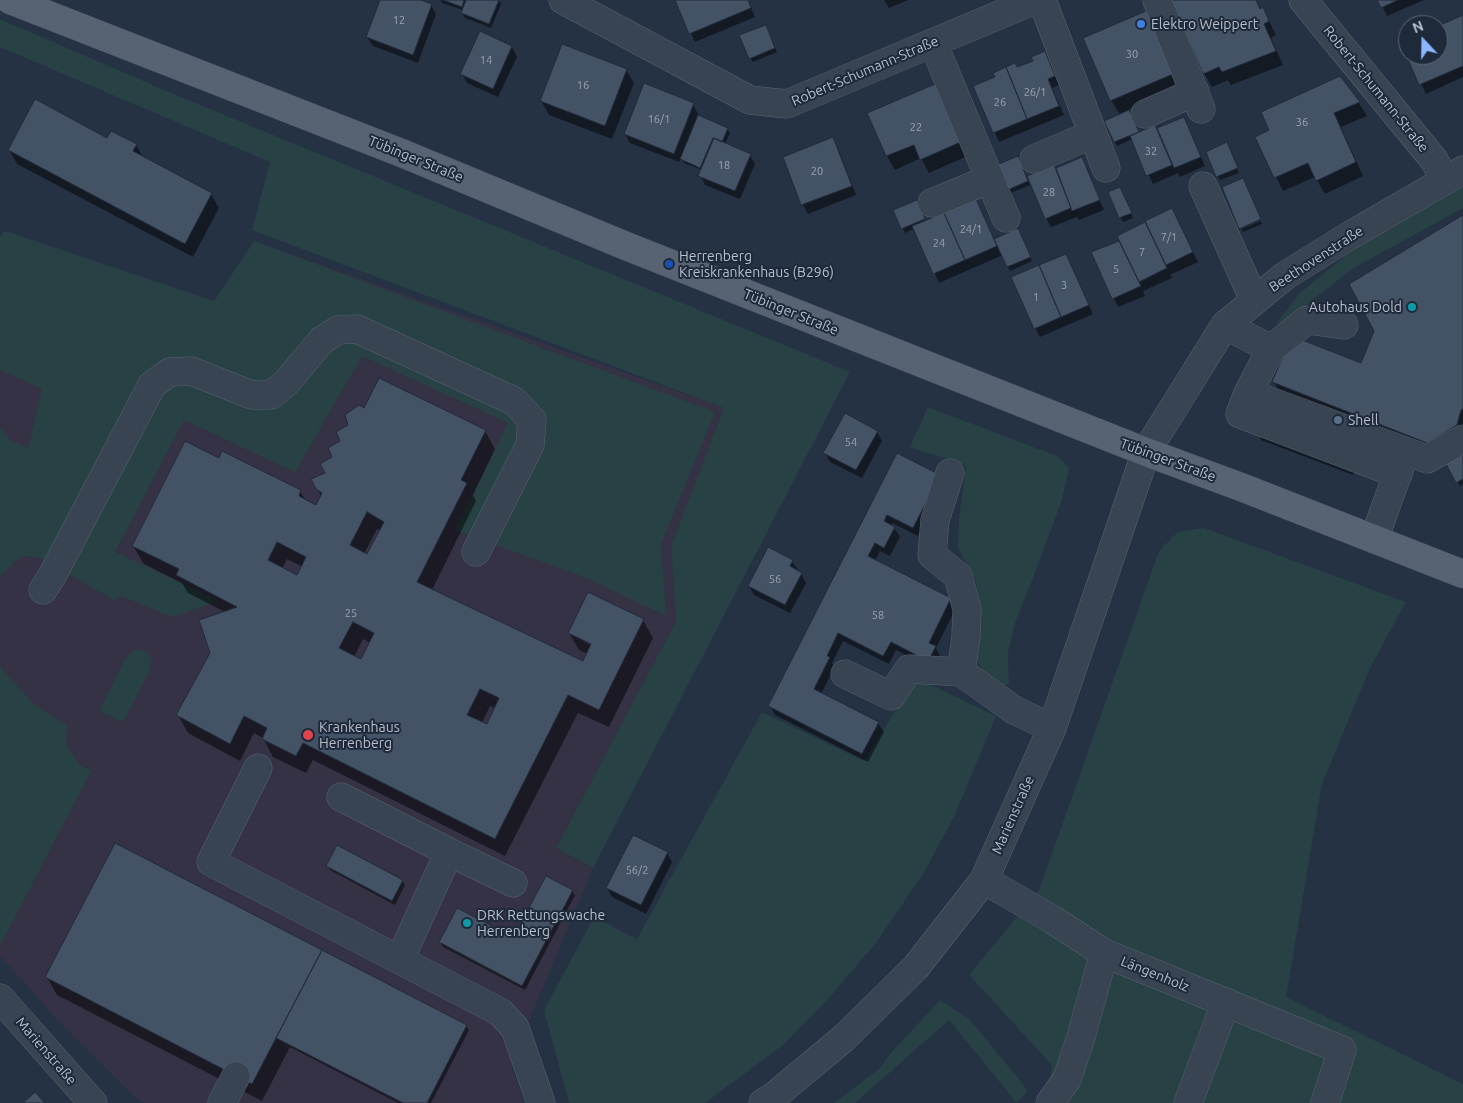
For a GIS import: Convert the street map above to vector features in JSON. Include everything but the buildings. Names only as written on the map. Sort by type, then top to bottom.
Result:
[{"type":"main road","name":"Tübinger Straße","points":[[10,0],[413,158],[626,246],[1146,452],[1463,574]]},
{"type":"street","name":"Robert-Schumann-Straße","points":[[563,0],[750,100],[787,104],[1035,0]]},
{"type":"street","points":[[1042,0],[1106,168]]},
{"type":"street","points":[[1144,114],[1198,101],[1157,0]]},
{"type":"street","name":"Robert-Schumann-Straße","points":[[1303,0],[1434,160],[1454,175]]},
{"type":"street","points":[[933,43],[1006,218]]},
{"type":"street","points":[[1034,159],[1093,134]]},
{"type":"street","name":"Beethovenstraße","points":[[1146,452],[1225,325],[1286,274],[1454,175]]},
{"type":"street","points":[[932,203],[990,179]]},
{"type":"street","points":[[1203,186],[1254,300]]},
{"type":"street","points":[[1344,325],[1307,320],[1271,349],[1248,393],[1402,462],[1427,459],[1463,439]]},
{"type":"street","points":[[1225,325],[1271,349]]},
{"type":"street","points":[[43,590],[152,385],[170,372],[190,372],[252,395],[271,395],[286,383],[322,340],[338,330],[357,329],[514,401],[532,420],[530,445],[476,552]]},
{"type":"street","name":"Marienstraße","points":[[763,1103],[773,1097],[844,1038],[916,967],[984,880],[1052,728],[1146,452]]},
{"type":"street","points":[[1374,539],[1402,462]]},
{"type":"street","points":[[950,473],[935,520],[932,556],[958,576],[967,609],[966,637],[961,672]]},
{"type":"street","points":[[845,674],[890,696],[909,669],[961,672],[1014,710],[1052,728]]},
{"type":"street","points":[[258,768],[211,862],[500,1012],[515,1028],[541,1103]]},
{"type":"street","points":[[341,797],[512,883]]},
{"type":"street","points":[[400,959],[449,852]]},
{"type":"street","points":[[984,880],[1050,918],[1104,954]]},
{"type":"street","name":"Längenholz","points":[[1050,1103],[1066,1079],[1081,1037],[1104,954],[1342,1050],[1325,1103]]},
{"type":"street","name":"Marienstraße","points":[[0,998],[93,1103]]},
{"type":"street","points":[[1188,1103],[1226,1002]]},
{"type":"street","points":[[222,1103],[236,1076]]},
{"type":"shaded area","name":"Krankenhaus Herrenberg","points":[[5,231],[214,301],[254,241],[725,408],[671,546],[676,621],[556,848],[593,868],[511,1064],[524,1103],[144,1103],[135,1097],[61,1024],[0,956],[0,237]]},
{"type":"green space","points":[[0,19],[183,98],[850,372],[593,868],[556,848],[676,621],[671,546],[724,408],[252,230],[270,162],[0,47]]},
{"type":"green space","points":[[1463,187],[1463,208],[1352,269],[1285,322],[1276,324],[1300,293],[1350,252]]},
{"type":"green space","points":[[5,231],[214,301],[254,241],[715,412],[661,544],[666,616],[589,579],[455,530],[508,423],[362,356],[295,472],[184,420],[115,552],[219,601],[172,617],[121,596],[114,600],[38,557],[22,556],[0,576],[0,428],[10,440],[28,448],[42,389],[0,370],[0,237]]},
{"type":"green space","points":[[928,407],[1057,456],[1069,468],[1062,500],[1015,623],[1008,653],[1009,685],[997,684],[983,671],[973,653],[981,611],[975,579],[958,548],[959,519],[966,466],[910,447]]},
{"type":"green space","points":[[1204,528],[1406,602],[1370,668],[1322,784],[1286,997],[1463,1084],[1463,1103],[1047,1103],[1052,1065],[969,975],[1039,890],[1159,551],[1178,532]]},
{"type":"green space","points":[[143,650],[152,661],[150,670],[123,722],[99,711],[125,659],[130,653]]},
{"type":"green space","points":[[0,666],[33,704],[67,725],[66,742],[71,753],[80,765],[91,771],[0,946]]},
{"type":"green space","points":[[916,678],[996,716],[954,817],[923,874],[875,944],[830,997],[783,1045],[705,1103],[569,1103],[544,1010],[594,917],[637,939],[762,712],[864,761]]},
{"type":"green space","points":[[940,1000],[970,1020],[1023,1084],[1027,1091],[1025,1095],[1016,1102],[949,1020],[855,1103],[834,1103],[879,1069],[890,1054]]},
{"type":"place","name":"Elektro Weippert","points":[[1141,24]]},
{"type":"place","name":"Herrenberg Kreiskrankenhaus (B296)","points":[[669,264]]},
{"type":"place","name":"Autohaus Dold","points":[[1412,307]]},
{"type":"place","name":"Shell","points":[[1338,420]]},
{"type":"place","name":"Krankenhaus Herrenberg","points":[[308,735]]},
{"type":"place","name":"DRK Rettungswache Herrenberg","points":[[467,923]]}]
